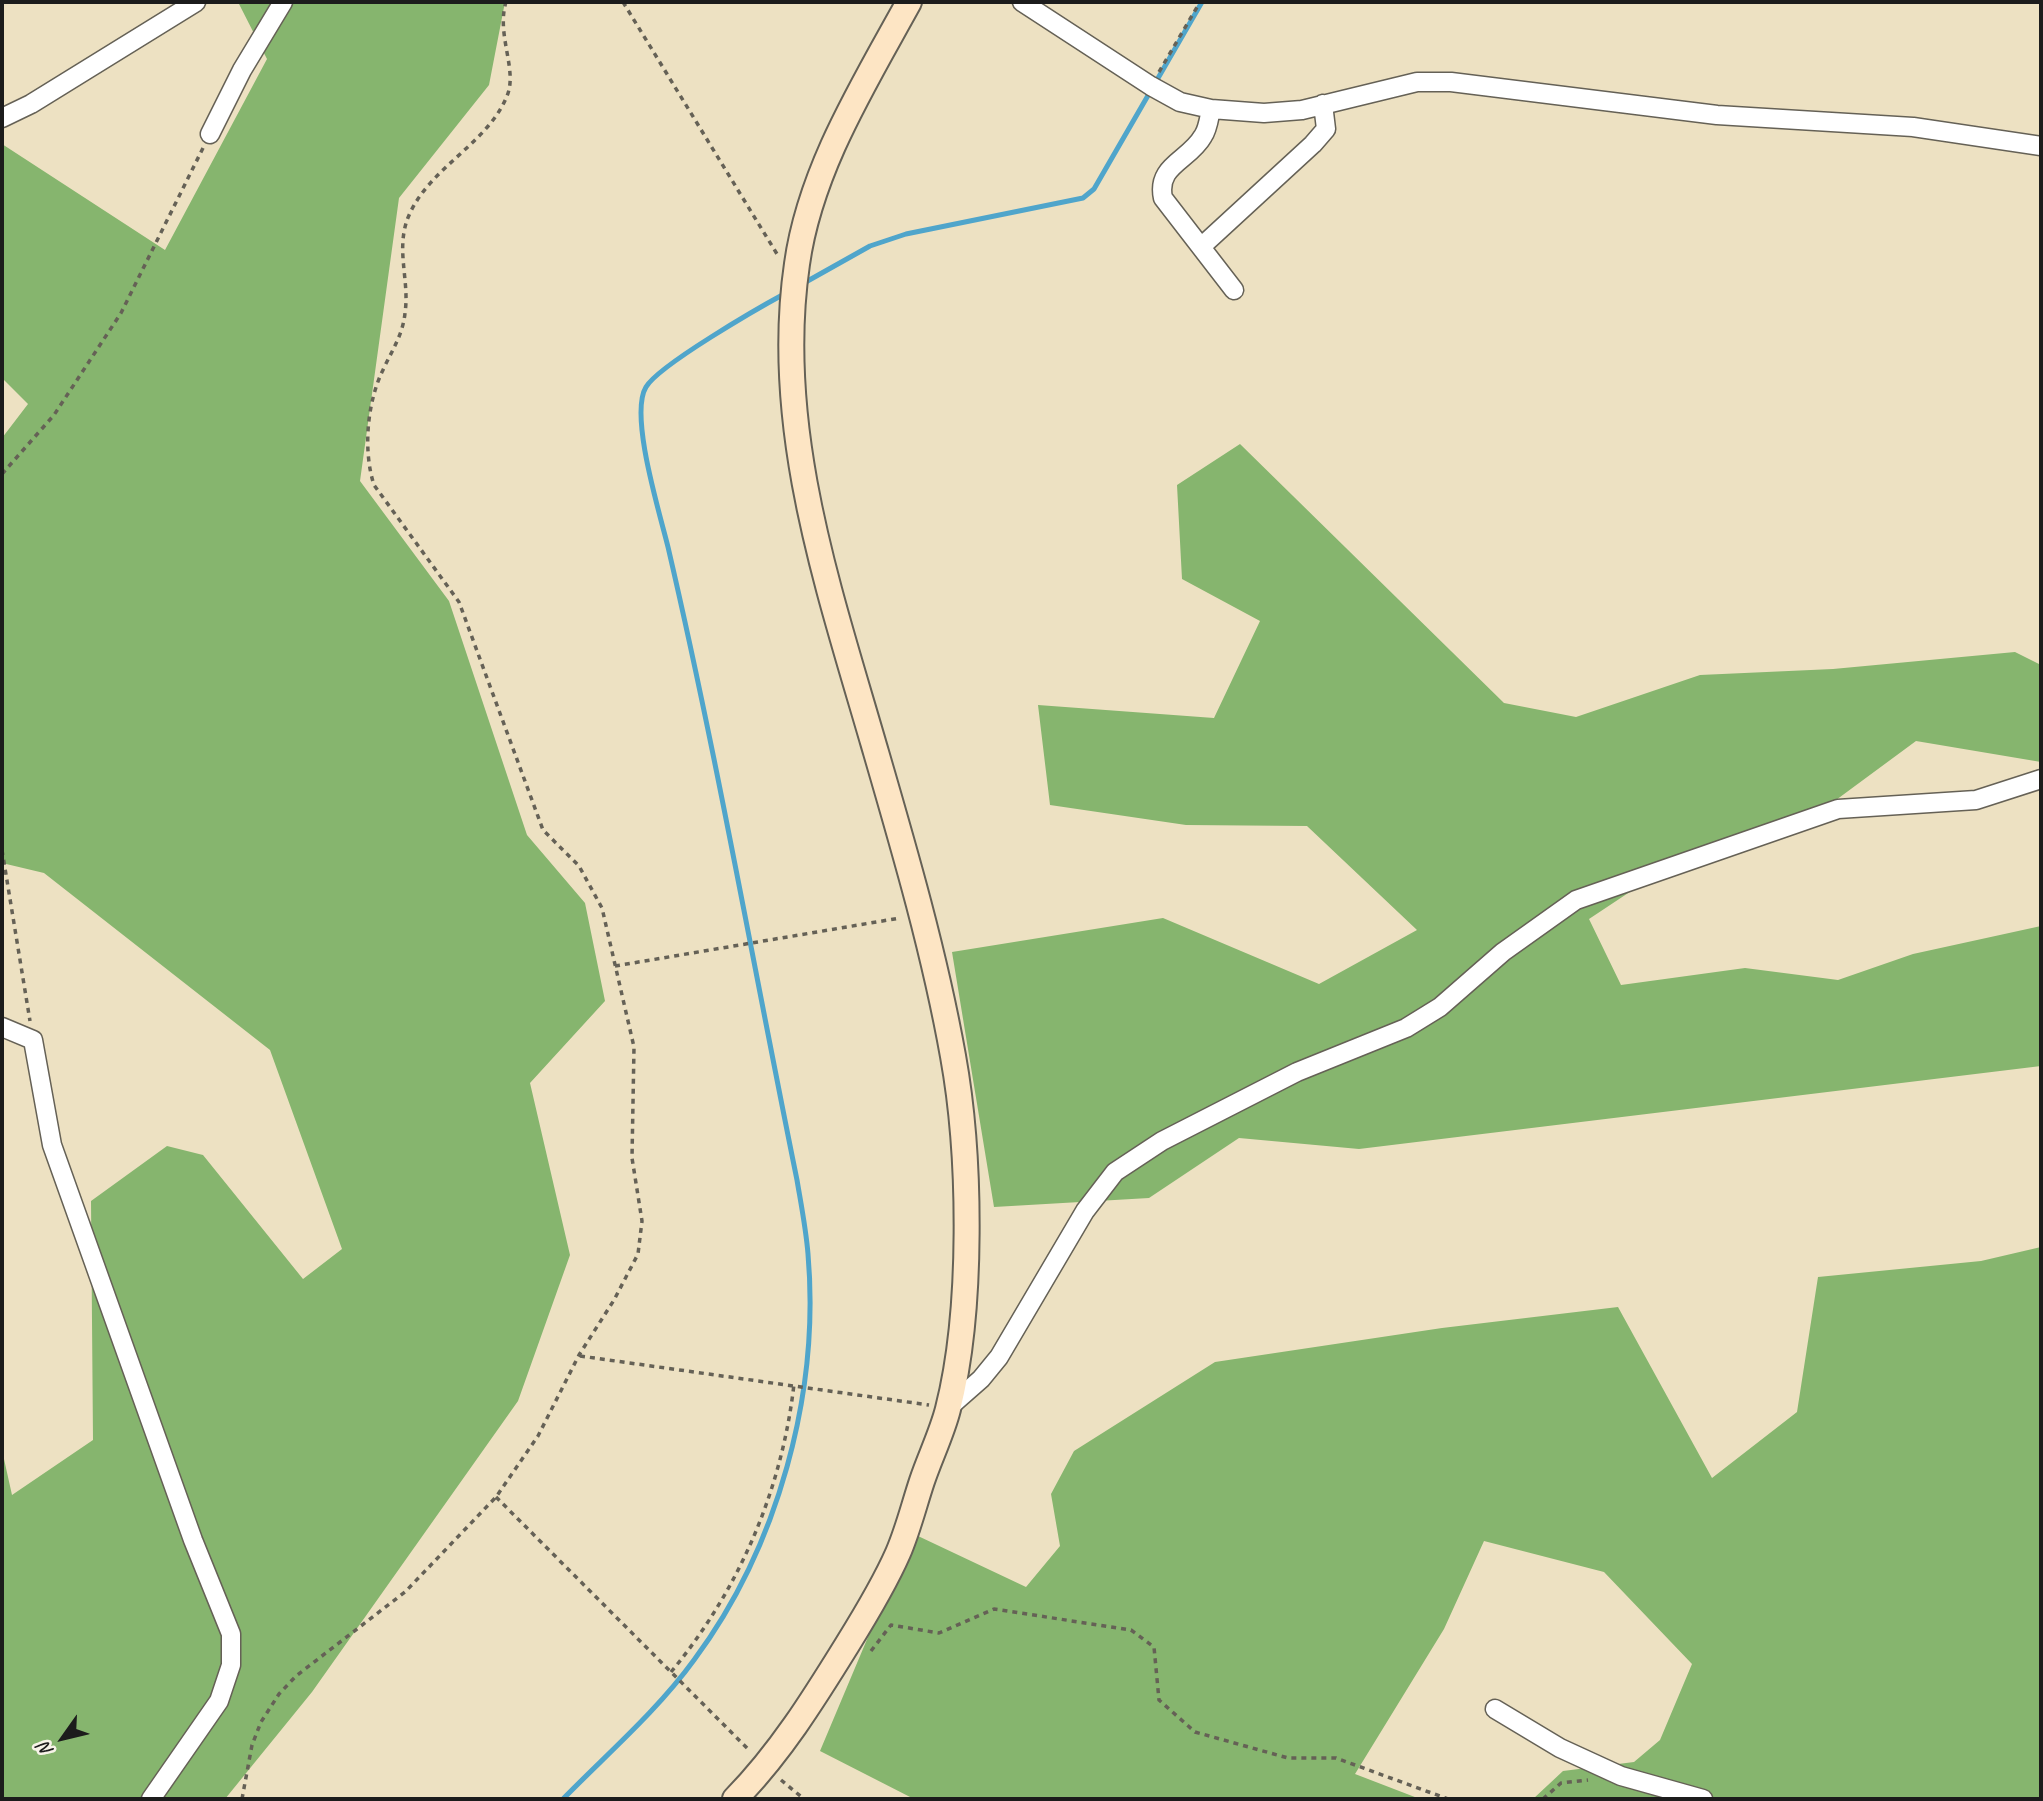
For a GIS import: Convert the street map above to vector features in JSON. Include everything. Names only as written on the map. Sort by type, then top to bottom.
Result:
[{"type":"street","points":[[2,118],[30,104],[196,2]]},
{"type":"street","points":[[210,134],[242,70],[283,2]]},
{"type":"street","points":[[735,1799],[766,1767],[864,1617],[898,1553],[948,1408],[962,1313],[966,1218],[954,1060],[921,914],[838,625],[799,452],[790,373],[796,274],[816,189],[840,130],[909,2]]},
{"type":"street","points":[[1022,2],[1151,86],[1180,102],[1211,109],[1264,113],[1323,104],[1417,82],[1451,82],[1717,115],[1913,127],[2041,146]]},
{"type":"street","points":[[1201,247],[1313,145],[1326,129],[1327,118],[1323,104]]},
{"type":"street","points":[[1211,109],[1205,134],[1163,176],[1161,189],[1163,198],[1234,290]]},
{"type":"street","points":[[948,1408],[981,1379],[999,1357],[1085,1211],[1115,1171],[1162,1140],[1297,1072],[1406,1028],[1440,1007],[1503,951],[1576,900],[1838,809],[1976,800],[2041,779]]},
{"type":"street","points":[[2,1027],[33,1040],[52,1145],[192,1540],[231,1634],[231,1665],[219,1700],[151,1799]]},
{"type":"street","points":[[1495,1709],[1560,1748],[1621,1776],[1703,1799]]},
{"type":"path","points":[[242,1799],[252,1745],[261,1723],[279,1693],[296,1675],[405,1592],[496,1497],[538,1436],[579,1355],[614,1300],[638,1254],[642,1220],[632,1158],[634,1047],[602,908],[579,866],[543,830],[460,602],[374,485],[367,464],[375,389],[396,346],[406,309],[401,249],[409,215],[432,182],[500,111],[509,92],[510,74],[502,38],[506,2]]},
{"type":"path","points":[[623,2],[777,254],[796,274]]},
{"type":"path","points":[[1151,86],[1200,2]]},
{"type":"path","points":[[2,474],[54,415],[121,313],[210,134]]},
{"type":"path","points":[[2,850],[33,1040]]},
{"type":"path","points":[[615,965],[921,914]]},
{"type":"path","points":[[579,1355],[948,1408]]},
{"type":"path","points":[[671,1672],[719,1606],[761,1520],[778,1476],[790,1426],[794,1384]]},
{"type":"path","points":[[496,1497],[766,1767],[804,1799]]},
{"type":"path","points":[[868,1654],[891,1625],[939,1633],[994,1609],[1131,1630],[1154,1647],[1159,1700],[1195,1731],[1288,1758],[1336,1758],[1448,1799]]},
{"type":"path","points":[[1543,1799],[1560,1783],[1621,1776]]},
{"type":"green space","points":[[238,2],[505,2],[489,85],[399,198],[360,481],[449,601],[527,835],[585,903],[605,1001],[530,1083],[570,1255],[518,1401],[312,1692],[225,1799],[2,1799],[2,1450],[12,1495],[93,1440],[91,1201],[167,1146],[203,1155],[303,1279],[342,1249],[270,1050],[44,873],[2,863],[2,438],[28,404],[2,378],[2,144],[165,250],[267,59]]},
{"type":"green space","points":[[1240,444],[1504,703],[1576,717],[1700,675],[1833,669],[2015,652],[2041,665],[2041,762],[1916,741],[1836,800],[1696,848],[1589,919],[1621,985],[1745,968],[1838,980],[1913,954],[2041,926],[2041,1066],[1359,1149],[1239,1138],[1149,1198],[994,1207],[952,952],[1163,918],[1319,984],[1417,930],[1307,826],[1186,825],[1050,805],[1038,705],[1214,718],[1260,621],[1182,579],[1177,485]]},
{"type":"green space","points":[[2041,1247],[2041,1799],[1533,1799],[1563,1771],[1634,1762],[1660,1740],[1692,1664],[1604,1572],[1484,1541],[1444,1629],[1355,1774],[1420,1799],[914,1799],[820,1751],[892,1580],[918,1536],[1026,1587],[1060,1546],[1051,1494],[1074,1451],[1215,1362],[1442,1328],[1618,1307],[1712,1478],[1797,1412],[1818,1277],[1981,1261]]},
{"type":"waterway","points":[[804,283],[870,246],[906,234],[1083,198],[1094,189],[1202,2]]},
{"type":"waterway","points":[[563,1799],[680,1679],[724,1616],[770,1519],[787,1467],[807,1360],[810,1307],[808,1254],[797,1180],[719,784],[686,626],[653,489],[641,419],[646,387],[655,377],[711,337],[786,293]]}]
